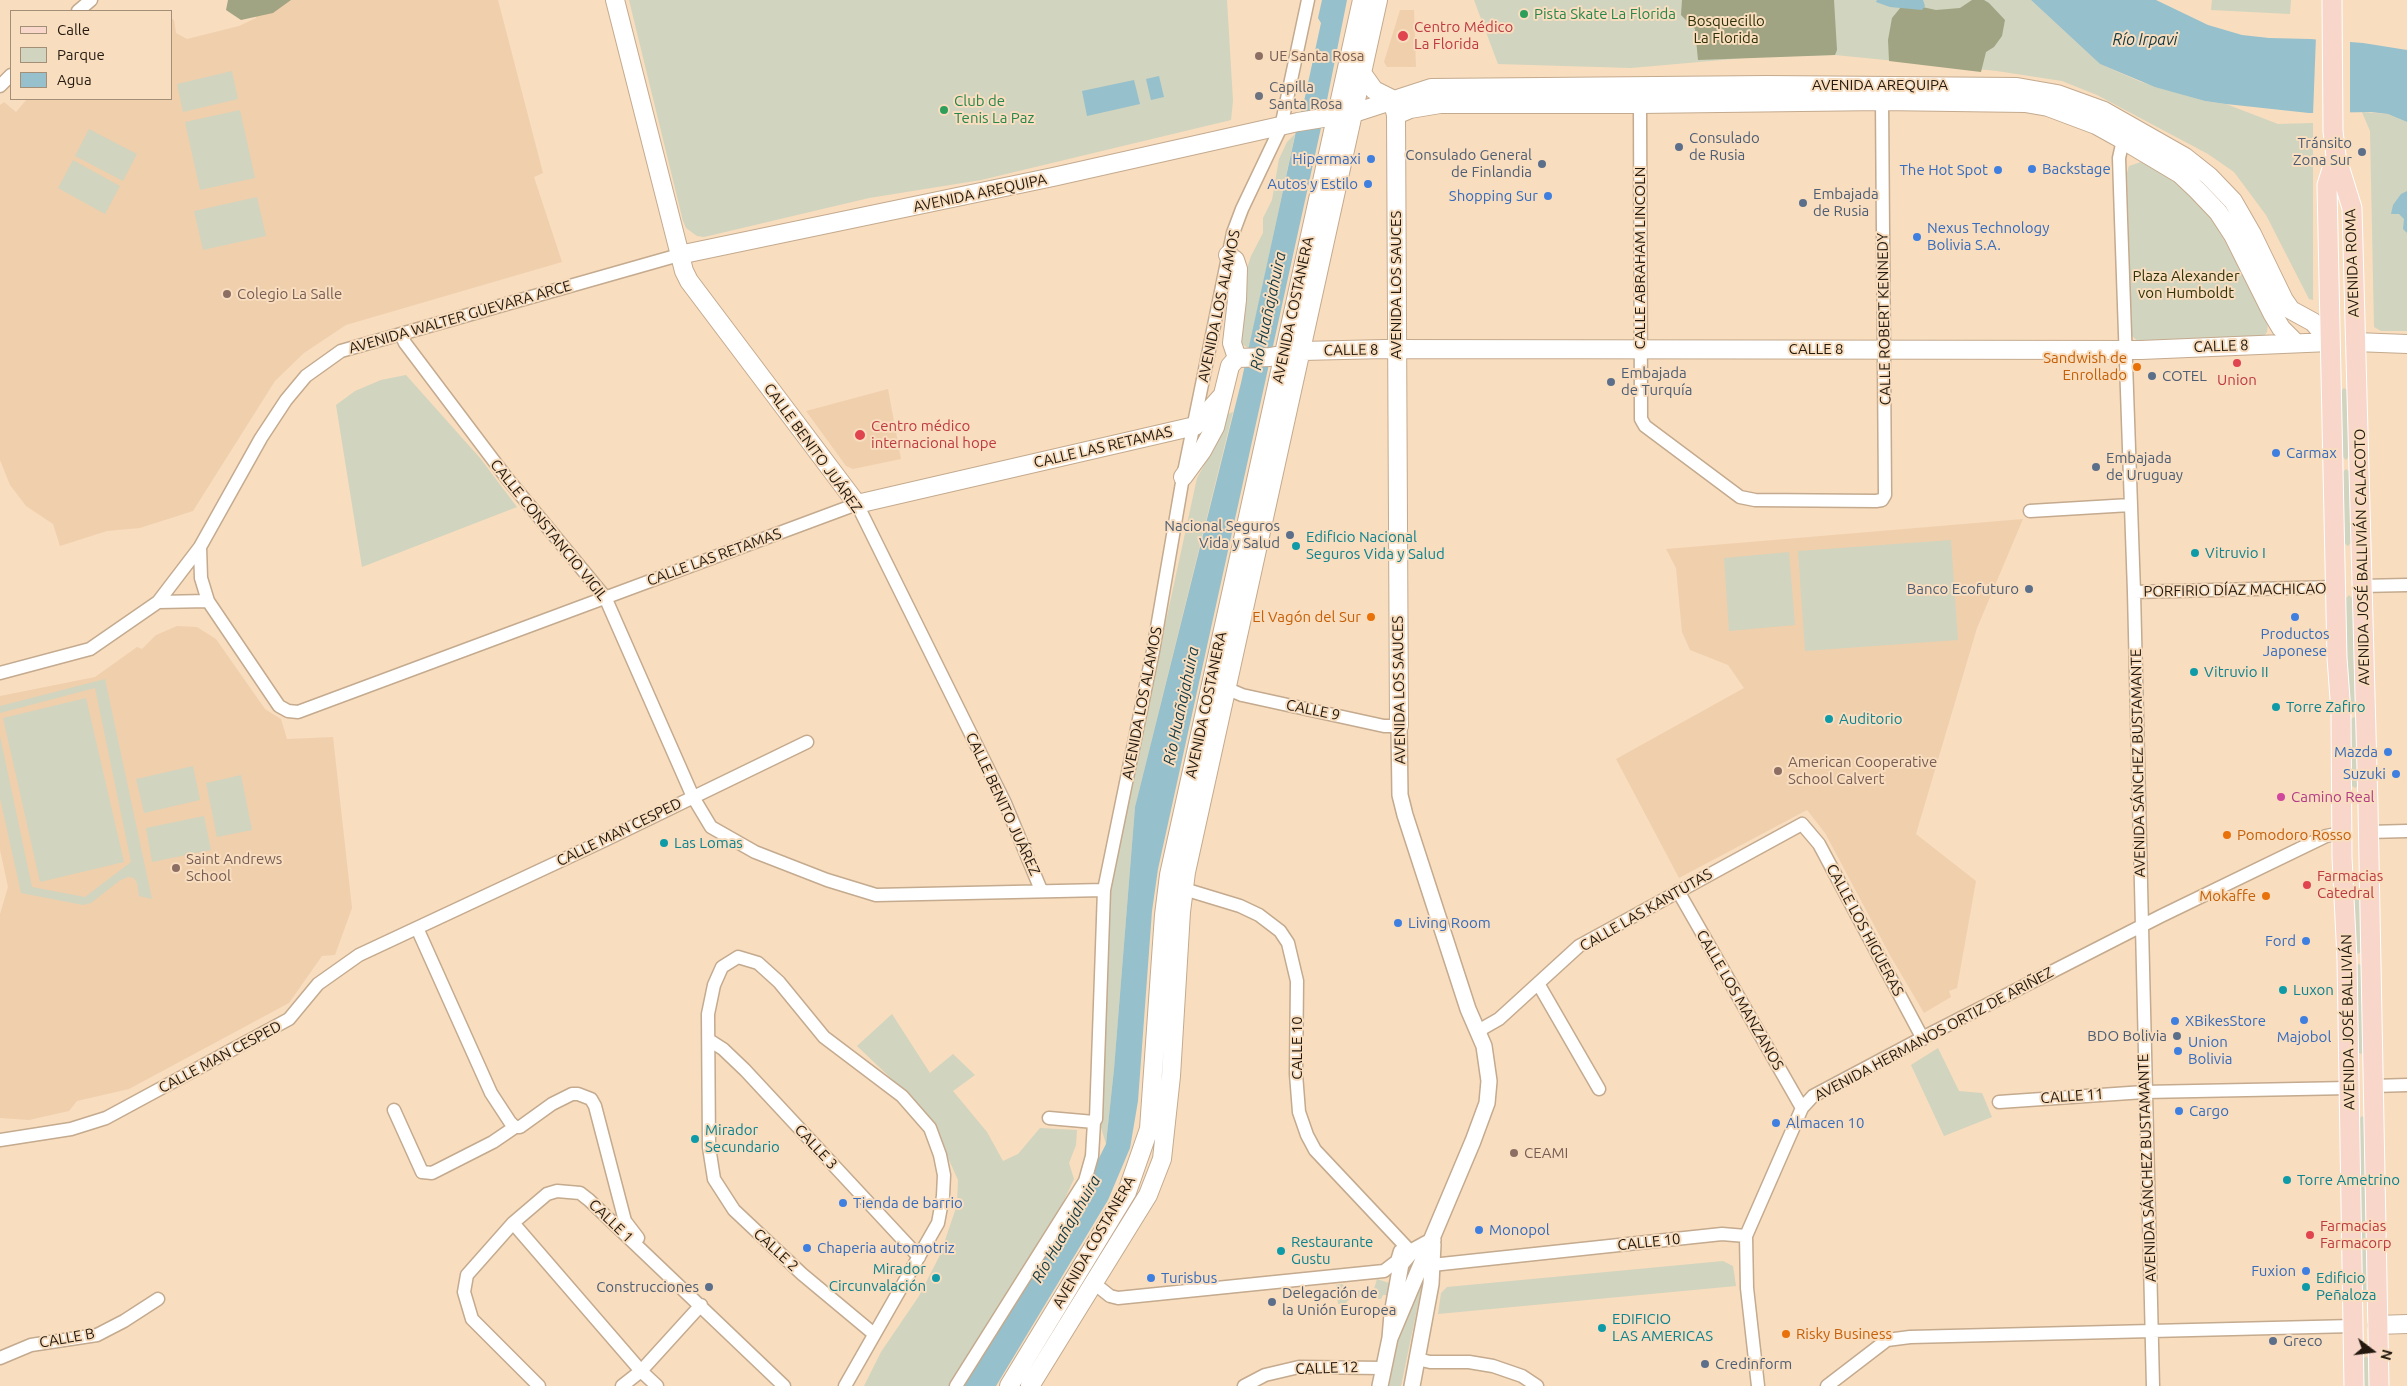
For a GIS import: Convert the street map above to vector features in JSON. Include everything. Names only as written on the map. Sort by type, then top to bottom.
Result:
[{"type":"main road","name":"CALLE BENITO JUÁREZ","points":[[615,0],[679,255],[689,281],[857,504]]},
{"type":"main road","name":"AVENIDA COSTANERA","points":[[1009,1386],[1127,1192],[1149,1129],[1164,915],[1168,884],[1276,356],[1338,115],[1362,0]]},
{"type":"main road","name":"AVENIDA COSTANERA","points":[[1030,1386],[1095,1284],[1148,1195],[1162,1159],[1171,1076],[1184,889],[1302,351],[1338,115],[1362,73],[1378,0]]},
{"type":"main road","name":"AVENIDA ROMA","points":[[2333,2],[2332,131],[2336,156],[2352,208],[2356,342]]},
{"type":"main road","points":[[1362,73],[1374,90],[1394,107]]},
{"type":"main road","name":"AVENIDA AREQUIPA","points":[[1394,107],[1431,88],[1446,86],[1639,86],[1882,93],[2024,103],[2070,114],[2127,133],[2185,157],[2209,176],[2233,200],[2284,300],[2291,310],[2313,322],[2330,342]]},
{"type":"main road","points":[[1639,86],[1640,104]]},
{"type":"main road","name":"AVENIDA AREQUIPA","points":[[679,255],[910,208],[1290,124],[1394,107],[1410,109],[1440,104],[1640,104],[1882,93]]},
{"type":"main road","name":"AVENIDA LOS SAUCES","points":[[1394,107],[1399,726]]},
{"type":"main road","name":"AVENIDA AREQUIPA","points":[[2127,133],[2180,174],[2218,212],[2233,235],[2281,328],[2296,343]]},
{"type":"main road","name":"AVENIDA ROMA","points":[[2330,342],[2327,185],[2336,156]]},
{"type":"main road","points":[[1183,477],[1215,427],[1230,366],[1242,358],[1232,343],[1238,300],[1238,269],[1235,260],[1228,255]]},
{"type":"main road","points":[[2330,342],[2407,344]]},
{"type":"main road","name":"CALLE 8","points":[[1242,358],[1276,356],[1302,351],[1396,349],[2124,349],[2330,342]]},
{"type":"main road","name":"AVENIDA JOSÉ BALLIVIÁN CALACOTO","points":[[2330,342],[2337,658]]},
{"type":"main road","name":"AVENIDA JOSÉ BALLIVIÁN CALACOTO","points":[[2356,342],[2368,832]]},
{"type":"main road","points":[[1194,426],[1222,396]]},
{"type":"main road","name":"CALLE LAS RETAMAS","points":[[857,504],[1194,426]]},
{"type":"main road","points":[[2336,587],[2362,586]]},
{"type":"main road","name":"AVENIDA JOSÉ BALLIVIÁN","points":[[2337,658],[2341,712],[2342,833],[2353,1230],[2354,1386]]},
{"type":"main road","points":[[2342,833],[2368,832]]},
{"type":"main road","name":"AVENIDA JOSÉ BALLIVIÁN","points":[[2368,832],[2379,1386]]},
{"type":"main road","points":[[1095,1284],[1089,1277],[1090,1271],[1133,1198],[1146,1162],[1149,1129]]},
{"type":"main road","points":[[2353,1326],[2407,1324]]},
{"type":"street","points":[[79,10],[91,0]]},
{"type":"street","name":"AVENIDA LOS ALAMOS","points":[[956,1386],[1085,1181],[1092,1156],[1094,1122],[1096,1119],[1104,890],[1153,651],[1183,477],[1233,233],[1242,209],[1290,124],[1308,0]]},
{"type":"street","points":[[0,86],[10,75]]},
{"type":"street","name":"CALLE ROBERT KENNEDY","points":[[1876,501],[1882,500],[1885,495],[1882,93]]},
{"type":"street","name":"CALLE ABRAHAM LINCOLN","points":[[1640,104],[1641,419],[1645,426],[1734,494],[1755,500],[1876,501]]},
{"type":"street","name":"AVENIDA SÁNCHEZ BUSTAMANTE","points":[[2127,133],[2119,158],[2124,349],[2134,592],[2144,1092],[2153,1386]]},
{"type":"street","name":"AVENIDA WALTER GUEVARA ARCE","points":[[0,673],[90,649],[158,602],[200,547],[261,438],[286,400],[306,376],[340,351],[679,255]]},
{"type":"street","name":"CALLE CONSTANCIO VIGIL","points":[[401,334],[405,343],[506,477],[605,597],[693,797]]},
{"type":"street","name":"CALLE LAS RETAMAS","points":[[200,547],[202,578],[208,601],[279,706],[288,711],[298,712],[857,504]]},
{"type":"street","name":"CALLE BENITO JUÁREZ","points":[[857,504],[1005,803],[1041,890]]},
{"type":"street","points":[[2030,511],[2130,505]]},
{"type":"street","points":[[2362,586],[2407,585]]},
{"type":"street","name":"PORFIRIO DÍAZ MACHICAO","points":[[2134,592],[2336,587]]},
{"type":"street","points":[[158,602],[208,601]]},
{"type":"street","name":"CALLE 9","points":[[1228,689],[1242,695],[1384,726],[1399,726]]},
{"type":"street","name":"AVENIDA LOS SAUCES","points":[[1399,726],[1400,795],[1405,815],[1468,1009],[1478,1030],[1487,1061],[1489,1081],[1487,1103],[1433,1240],[1421,1262]]},
{"type":"street","points":[[693,797],[807,742]]},
{"type":"street","name":"CALLE MAN CESPED","points":[[0,1140],[70,1130],[106,1118],[289,1019],[318,984],[359,955],[693,797],[711,827],[728,837],[755,852],[862,892],[894,896],[1041,890],[1104,890]]},
{"type":"street","name":"CALLE LAS KANTUTAS","points":[[1478,1030],[1499,1019],[1539,985],[1579,946],[1802,824]]},
{"type":"street","name":"CALLE LOS HIGUERAS","points":[[1802,824],[1820,844],[1923,1038]]},
{"type":"street","points":[[2368,832],[2407,831]]},
{"type":"street","name":"AVENIDA HERMANOS ORTIZ DE ARIÑEZ","points":[[1746,1236],[1802,1108],[1813,1096],[2161,916],[2326,836],[2342,833]]},
{"type":"street","name":"CALLE 10","points":[[1184,889],[1240,906],[1260,915],[1276,928],[1288,943],[1297,981],[1296,1074],[1299,1112],[1307,1135],[1315,1150],[1421,1262],[1722,1234],[1746,1236]]},
{"type":"street","name":"CALLE LOS MANZANOS","points":[[1678,891],[1802,1108]]},
{"type":"street","points":[[417,928],[491,1093],[515,1127]]},
{"type":"street","name":"CALLE 2","points":[[845,1386],[938,1223],[943,1196],[944,1175],[940,1155],[930,1128],[902,1096],[824,1037],[779,982],[758,963],[738,957],[722,967],[714,985],[708,1014],[710,1040],[709,1147],[714,1179],[734,1210],[802,1274],[874,1334]]},
{"type":"street","points":[[1539,985],[1599,1089]]},
{"type":"street","name":"CALLE 3","points":[[710,1040],[723,1049],[745,1070],[919,1257]]},
{"type":"street","points":[[2374,1086],[2407,1085]]},
{"type":"street","name":"CALLE 11","points":[[1999,1102],[2053,1096],[2144,1092],[2349,1088]]},
{"type":"street","points":[[394,1110],[422,1172],[432,1173],[493,1142],[515,1127],[520,1127],[552,1104],[572,1094],[578,1094],[591,1100],[595,1106],[625,1221],[649,1258]]},
{"type":"street","points":[[1049,1118],[1094,1122]]},
{"type":"street","name":"CALLE 1","points":[[539,1386],[472,1319],[464,1292],[467,1275],[513,1223],[547,1194],[557,1191],[580,1193],[589,1200],[649,1258],[701,1304],[784,1386]]},
{"type":"street","points":[[513,1223],[641,1371],[657,1386]]},
{"type":"street","points":[[1746,1236],[1747,1288],[1758,1386]]},
{"type":"street","points":[[1095,1284],[1110,1296],[1118,1298],[1384,1271],[1397,1261],[1400,1254],[1398,1238]]},
{"type":"street","points":[[1390,1338],[1421,1262],[1433,1240]]},
{"type":"street","points":[[1380,1386],[1390,1338],[1401,1264],[1421,1262]]},
{"type":"street","points":[[1412,1386],[1431,1284],[1421,1262]]},
{"type":"street","points":[[1384,1271],[1397,1282]]},
{"type":"street","name":"CALLE B","points":[[0,1358],[31,1345],[97,1335],[158,1300]]},
{"type":"street","points":[[622,1386],[641,1371],[701,1304]]},
{"type":"street","points":[[1827,1386],[1887,1340],[1910,1337],[2353,1326]]},
{"type":"street","points":[[1417,1359],[1430,1362],[1469,1362],[1493,1366],[1522,1376],[1537,1386]]},
{"type":"street","name":"CALLE 12","points":[[1244,1386],[1265,1376],[1299,1368],[1383,1368]]},
{"type":"shaded area","name":"Colegio La Salle","points":[[257,0],[498,0],[543,173],[534,177],[562,262],[346,325],[304,353],[275,381],[193,511],[140,528],[107,531],[60,546],[53,524],[26,506],[10,485],[0,460],[0,105],[4,102],[16,112],[26,100],[172,100],[172,19],[174,20],[176,33],[187,39],[239,26],[256,18]]},
{"type":"shaded area","name":"Centro Médico La Florida","points":[[1400,10],[1414,10],[1416,67],[1387,67],[1384,62]]},
{"type":"shaded area","name":"Centro médico internacional hope","points":[[888,389],[901,459],[853,469],[846,466],[806,411]]},
{"type":"shaded area","name":"American Cooperative School Calvert","points":[[2023,519],[1977,628],[1916,834],[1976,881],[1957,988],[1949,991],[1951,997],[1924,1013],[1891,957],[1825,833],[1807,810],[1679,878],[1616,759],[1744,688],[1728,665],[1690,650],[1682,632],[1676,568],[1666,549]]},
{"type":"shaded area","name":"Saint Andrews School","points":[[177,626],[197,627],[216,639],[265,709],[281,719],[287,739],[333,737],[352,908],[335,955],[322,956],[289,1003],[129,1089],[77,1101],[69,1111],[29,1120],[0,1118],[0,914],[8,887],[0,850],[0,696],[95,677],[137,647],[142,649],[156,635]]},
{"type":"green space","points":[[228,0],[291,0],[273,13],[241,20],[226,10]]},
{"type":"green space","name":"Club de Tenis La Paz","points":[[629,0],[1227,0],[1233,101],[1231,120],[981,180],[869,198],[704,237],[697,236],[686,228],[683,221]]},
{"type":"green space","points":[[1474,0],[2031,0],[2100,64],[2141,82],[2205,101],[2226,104],[2278,124],[2313,123],[2313,300],[2309,299],[2266,215],[2234,172],[2208,154],[2097,95],[2062,81],[1997,71],[1835,55],[1756,57],[1631,68],[1498,64]]},
{"type":"green space","name":"Bosquecillo La Florida","points":[[1682,0],[1834,0],[1837,50],[1835,55],[1698,60],[1695,29],[1681,15]]},
{"type":"green space","points":[[1972,0],[1984,0],[1989,3],[2005,20],[2002,36],[1994,47],[1986,52],[1981,72],[1889,61],[1888,40],[1892,18],[1901,7],[1913,5],[1936,10],[1960,8]]},
{"type":"green space","points":[[2212,0],[2291,0],[2290,14],[2211,10]]},
{"type":"green space","points":[[232,71],[238,99],[183,112],[177,84]]},
{"type":"green space","points":[[240,110],[255,178],[200,190],[185,122]]},
{"type":"green space","points":[[2362,112],[2388,114],[2407,122],[2407,331],[2381,331],[2374,327],[2370,131]]},
{"type":"green space","points":[[89,129],[137,154],[123,181],[75,156]]},
{"type":"green space","points":[[1295,134],[1249,349],[1241,343],[1246,304],[1247,268],[1263,233],[1263,218],[1272,200],[1279,159],[1287,142]]},
{"type":"green space","points":[[73,160],[120,186],[105,214],[58,188]]},
{"type":"green space","name":"Plaza Alexander von Humboldt","points":[[2141,162],[2177,182],[2212,217],[2268,322],[2267,332],[2264,336],[2259,339],[2139,342],[2132,336],[2127,173],[2129,166]]},
{"type":"green space","points":[[257,197],[266,236],[203,250],[194,211]]},
{"type":"green space","points":[[406,375],[480,458],[517,507],[362,567],[336,405],[355,391],[381,380]]},
{"type":"green space","points":[[2344,388],[2349,391],[2350,455],[2346,460],[2342,456],[2340,392]]},
{"type":"green space","points":[[1233,412],[1135,807],[1114,1069],[1106,1144],[1099,1121],[1107,893],[1197,478],[1212,451],[1228,414]]},
{"type":"green space","points":[[2346,469],[2351,473],[2352,542],[2348,546],[2344,543],[2342,473]]},
{"type":"green space","points":[[1951,540],[1958,640],[1805,651],[1798,551]]},
{"type":"green space","points":[[1789,552],[1795,625],[1729,631],[1724,558]]},
{"type":"green space","points":[[2349,595],[2353,599],[2356,706],[2353,707],[2349,704],[2345,599]]},
{"type":"green space","points":[[105,679],[152,899],[139,896],[137,883],[134,878],[128,877],[119,881],[91,903],[83,905],[21,893],[0,798],[0,736],[32,887],[85,897],[131,862],[95,688],[0,713],[0,706]]},
{"type":"green space","points":[[86,698],[124,862],[40,882],[3,718]]},
{"type":"green space","points":[[2354,717],[2358,720],[2359,785],[2355,788],[2351,785],[2350,720]]},
{"type":"green space","points":[[193,766],[200,800],[144,813],[136,779]]},
{"type":"green space","points":[[241,775],[252,830],[217,837],[206,783]]},
{"type":"green space","points":[[204,816],[211,850],[152,862],[146,828]]},
{"type":"green space","points":[[2357,888],[2361,891],[2362,951],[2358,954],[2354,951],[2353,892]]},
{"type":"green space","points":[[2359,964],[2363,967],[2365,1051],[2361,1054],[2357,1052],[2356,965]]},
{"type":"green space","points":[[892,1014],[930,1073],[953,1054],[975,1075],[953,1091],[987,1132],[1003,1161],[1018,1154],[1040,1128],[1077,1130],[1076,1145],[1069,1163],[1074,1179],[1061,1207],[952,1386],[864,1386],[881,1352],[919,1296],[940,1255],[957,1205],[958,1180],[932,1122],[919,1105],[857,1046]]},
{"type":"green space","points":[[1938,1048],[1959,1091],[1982,1093],[1992,1117],[1944,1136],[1911,1065]]},
{"type":"green space","points":[[2362,1116],[2365,1118],[2368,1293],[2366,1294],[2362,1291],[2358,1120]]},
{"type":"green space","points":[[1723,1261],[1733,1266],[1736,1286],[1438,1314],[1441,1293],[1447,1287]]},
{"type":"green space","points":[[1377,1279],[1389,1283],[1389,1295],[1383,1295],[1381,1299],[1377,1299],[1374,1295],[1353,1297],[1352,1291],[1374,1289]]},
{"type":"green space","points":[[1342,1284],[1350,1292],[1350,1298],[1346,1303],[1338,1304],[1336,1285]]},
{"type":"green space","points":[[1422,1285],[1401,1386],[1389,1386],[1400,1332],[1413,1297]]},
{"type":"green space","points":[[2366,1356],[2370,1360],[2370,1386],[2362,1386],[2362,1361]]},
{"type":"water","name":"Río Huañajahuira","points":[[1322,0],[1347,0],[1326,105],[1158,869],[1152,911],[1138,1101],[1130,1148],[1108,1200],[996,1386],[963,1386],[1077,1202],[1106,1144],[1114,1069],[1135,807],[1241,383],[1321,23],[1318,18]]},
{"type":"water","points":[[1877,0],[1923,0],[1925,6],[1922,10],[1890,7],[1876,2]]},
{"type":"water","name":"Río Irpavi","points":[[2031,0],[2156,0],[2208,25],[2242,35],[2363,43],[2407,50],[2407,122],[2388,114],[2371,112],[2309,113],[2226,104],[2205,101],[2155,87],[2100,64]]},
{"type":"water","points":[[1159,76],[1164,97],[1151,100],[1146,79]]},
{"type":"water","points":[[1134,80],[1140,104],[1087,116],[1082,91]]},
{"type":"water","points":[[2407,191],[2407,233],[2403,229],[2404,219],[2399,214],[2391,214],[2393,205],[2401,194]]},
{"type":"pier","points":[[2316,36],[2350,40],[2350,115],[2313,115]]},
{"type":"place","name":"Pista Skate La Florida","points":[[1524,14]]},
{"type":"place","name":"Centro Médico La Florida","points":[[1403,36]]},
{"type":"place","name":"UE Santa Rosa","points":[[1259,56]]},
{"type":"place","name":"Capilla Santa Rosa","points":[[1259,96]]},
{"type":"place","name":"Club de Tenis La Paz","points":[[944,110]]},
{"type":"place","name":"Consulado de Rusia","points":[[1679,147]]},
{"type":"place","name":"Tránsito Zona Sur","points":[[2362,152]]},
{"type":"place","name":"Hipermaxi","points":[[1371,159]]},
{"type":"place","name":"Consulado General de Finlandia","points":[[1542,164]]},
{"type":"place","name":"Backstage","points":[[2032,169]]},
{"type":"place","name":"The Hot Spot","points":[[1998,170]]},
{"type":"place","name":"Autos y Estilo","points":[[1368,184]]},
{"type":"place","name":"Shopping Sur","points":[[1548,196]]},
{"type":"place","name":"Embajada de Rusia","points":[[1803,203]]},
{"type":"place","name":"Nexus Technology Bolivia S.A.","points":[[1917,237]]},
{"type":"place","name":"Colegio La Salle","points":[[227,294]]},
{"type":"place","name":"Union","points":[[2237,363]]},
{"type":"place","name":"Sandwish de Enrollado","points":[[2137,367]]},
{"type":"place","name":"COTEL","points":[[2152,376]]},
{"type":"place","name":"Embajada de Turquía","points":[[1611,382]]},
{"type":"place","name":"Centro médico internacional hope","points":[[860,435]]},
{"type":"place","name":"Carmax","points":[[2276,453]]},
{"type":"place","name":"Embajada de Uruguay","points":[[2096,467]]},
{"type":"place","name":"Nacional Seguros Vida y Salud","points":[[1290,535]]},
{"type":"place","name":"Edificio Nacional Seguros Vida y Salud","points":[[1296,546]]},
{"type":"place","name":"Vitruvio I","points":[[2195,553]]},
{"type":"place","name":"Banco Ecofuturo","points":[[2029,589]]},
{"type":"place","name":"El Vagón del Sur","points":[[1371,617]]},
{"type":"place","name":"Productos Japonese","points":[[2295,617]]},
{"type":"place","name":"Vitruvio II","points":[[2194,672]]},
{"type":"place","name":"Torre Zafiro","points":[[2276,707]]},
{"type":"place","name":"Auditorio","points":[[1829,719]]},
{"type":"place","name":"Mazda","points":[[2388,752]]},
{"type":"place","name":"American Cooperative School Calvert","points":[[1778,771]]},
{"type":"place","name":"Suzuki","points":[[2396,774]]},
{"type":"place","name":"Camino Real","points":[[2281,797]]},
{"type":"place","name":"Pomodoro Rosso","points":[[2227,835]]},
{"type":"place","name":"Las Lomas","points":[[664,843]]},
{"type":"place","name":"Saint Andrews School","points":[[176,868]]},
{"type":"place","name":"Farmacias Catedral","points":[[2307,885]]},
{"type":"place","name":"Mokaffe","points":[[2266,896]]},
{"type":"place","name":"Living Room","points":[[1398,923]]},
{"type":"place","name":"Ford","points":[[2306,941]]},
{"type":"place","name":"Luxon","points":[[2283,990]]},
{"type":"place","name":"Majobol","points":[[2304,1020]]},
{"type":"place","name":"XBikesStore","points":[[2175,1021]]},
{"type":"place","name":"BDO Bolivia","points":[[2177,1036]]},
{"type":"place","name":"Union Bolivia","points":[[2178,1051]]},
{"type":"place","name":"Cargo","points":[[2179,1111]]},
{"type":"place","name":"Almacen 10","points":[[1776,1123]]},
{"type":"place","name":"Mirador Secundario","points":[[695,1139]]},
{"type":"place","name":"CEAMI","points":[[1514,1153]]},
{"type":"place","name":"Torre Ametrino","points":[[2287,1180]]},
{"type":"place","name":"Tienda de barrio","points":[[843,1203]]},
{"type":"place","name":"Monopol","points":[[1479,1230]]},
{"type":"place","name":"Farmacias Farmacorp","points":[[2310,1235]]},
{"type":"place","name":"Chaperia automotriz","points":[[807,1248]]},
{"type":"place","name":"Restaurante Gustu","points":[[1281,1251]]},
{"type":"place","name":"Fuxion","points":[[2306,1271]]},
{"type":"place","name":"Mirador Circunvalación","points":[[936,1278]]},
{"type":"place","name":"Turisbus","points":[[1151,1278]]},
{"type":"place","name":"Construcciones","points":[[709,1287]]},
{"type":"place","name":"Edificio Peñaloza","points":[[2306,1287]]},
{"type":"place","name":"Delegación de la Unión Europea","points":[[1272,1302]]},
{"type":"place","name":"EDIFICIO LAS AMERICAS","points":[[1602,1328]]},
{"type":"place","name":"Risky Business","points":[[1786,1334]]},
{"type":"place","name":"Greco","points":[[2273,1341]]},
{"type":"place","name":"Credinform","points":[[1705,1364]]}]
